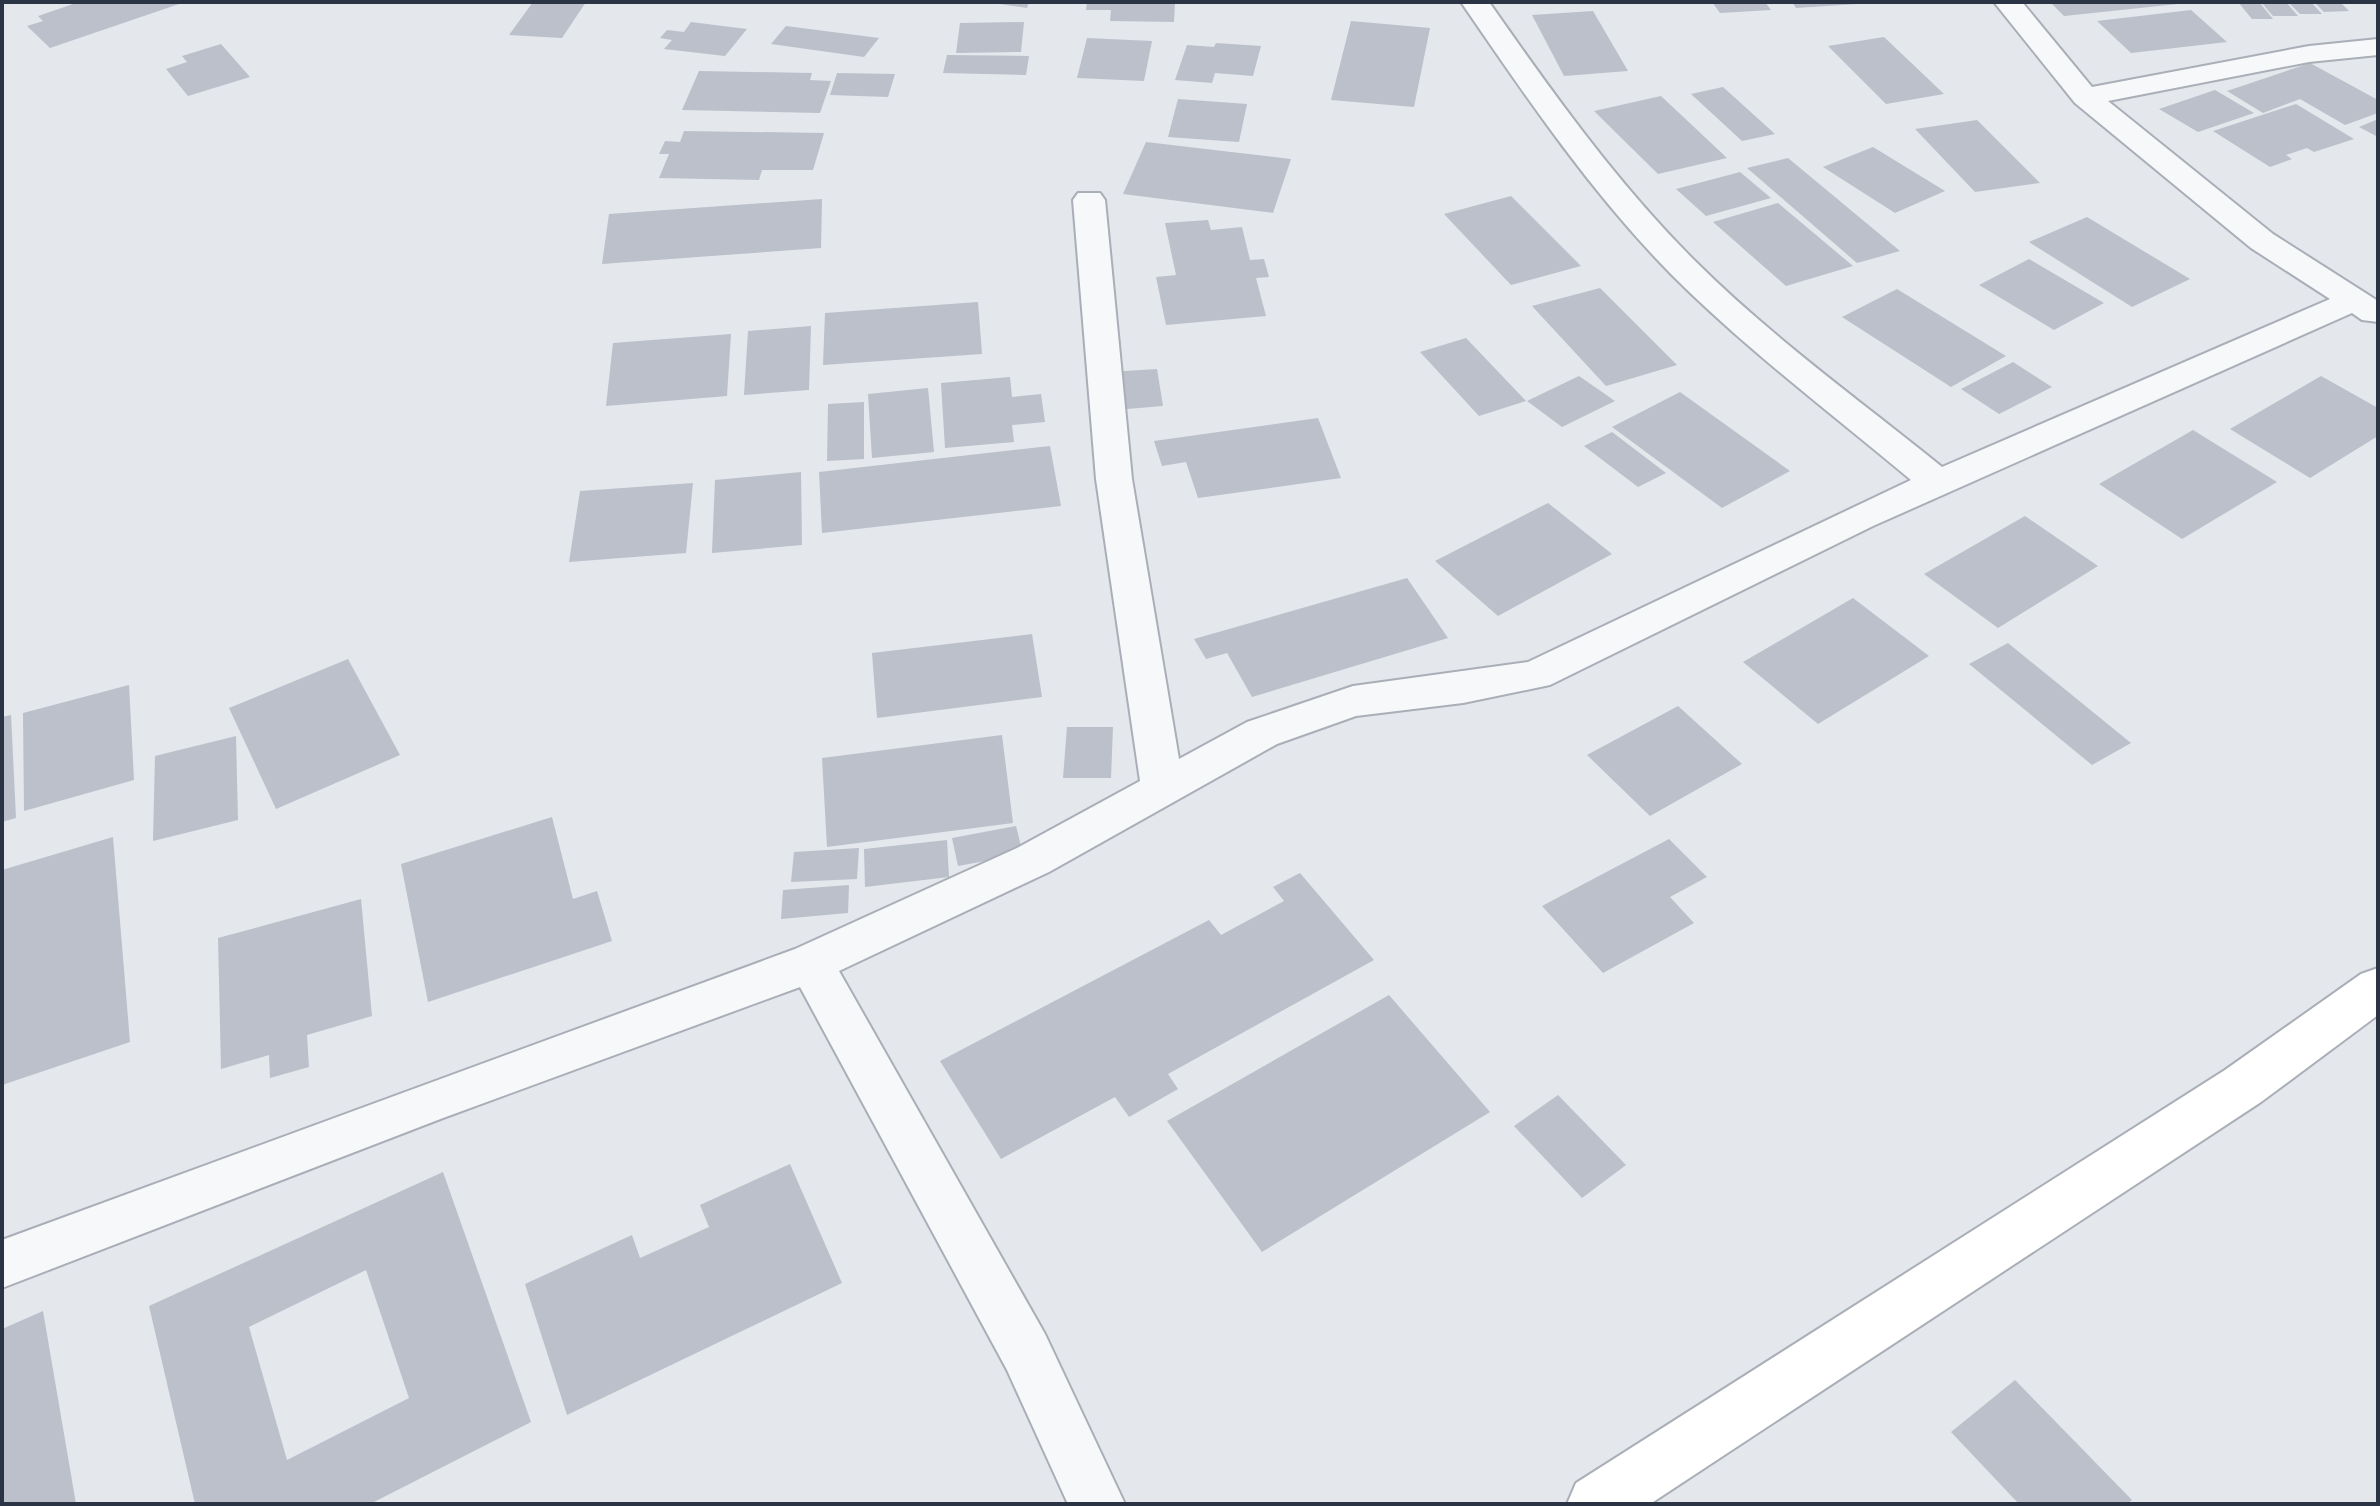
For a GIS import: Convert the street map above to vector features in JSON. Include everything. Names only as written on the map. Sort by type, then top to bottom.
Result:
[{"type":"main road","points":[[1597,1504],[2243,1086],[2378,988]]},
{"type":"street","points":[[1475,2],[1563,130],[1654,237],[1752,329],[1938,483]]},
{"type":"street","points":[[2008,2],[2085,97],[2262,241],[2366,308]]},
{"type":"street","points":[[2085,97],[2309,54],[2378,47]]},
{"type":"street","points":[[1089,200],[1114,479],[1163,790]]},
{"type":"street","points":[[2,1264],[426,1103],[811,963],[1033,860],[1262,733],[1353,701],[1463,688],[1536,675],[1860,517],[2366,308]]},
{"type":"street","points":[[811,963],[1026,1352],[1097,1504]]},
{"type":"building","points":[[79,2],[182,3],[50,48],[27,26],[43,21],[38,16]]},
{"type":"building","points":[[533,2],[586,2],[562,38],[509,35]]},
{"type":"building","points":[[987,2],[1029,2],[1027,8]]},
{"type":"building","points":[[1087,2],[1175,2],[1174,22],[1110,21],[1111,10],[1086,10]]},
{"type":"building","points":[[1712,2],[1765,2],[1771,10],[1720,13]]},
{"type":"building","points":[[1792,2],[1857,2],[1857,4],[1796,8]]},
{"type":"building","points":[[2050,2],[2178,2],[2178,4],[2064,16]]},
{"type":"building","points":[[2238,2],[2259,2],[2273,19],[2252,19]]},
{"type":"building","points":[[2261,2],[2286,2],[2298,16],[2273,16]]},
{"type":"building","points":[[2288,2],[2311,2],[2322,14],[2300,14]]},
{"type":"building","points":[[2314,2],[2340,2],[2349,11],[2324,12]]},
{"type":"building","points":[[2191,10],[2227,42],[2131,53],[2097,21]]},
{"type":"building","points":[[1593,11],[1628,71],[1564,76],[1532,15]]},
{"type":"building","points":[[1351,21],[1430,28],[1414,107],[1331,100]]},
{"type":"building","points":[[691,22],[747,29],[725,56],[664,49],[672,40],[660,38],[667,30],[684,32]]},
{"type":"building","points":[[1024,22],[1021,52],[956,53],[960,23]]},
{"type":"building","points":[[786,26],[879,38],[864,57],[771,44]]},
{"type":"building","points":[[1884,37],[1944,94],[1886,104],[1828,46]]},
{"type":"building","points":[[1087,38],[1152,41],[1144,81],[1077,78]]},
{"type":"building","points":[[1216,43],[1261,46],[1253,76],[1215,73],[1212,83],[1175,80],[1187,45],[1214,47]]},
{"type":"building","points":[[221,44],[250,77],[188,96],[166,69],[187,62],[182,56]]},
{"type":"building","points":[[947,55],[1029,56],[1026,75],[943,73]]},
{"type":"building","points":[[2310,63],[2378,100],[2378,113],[2345,125],[2300,99],[2263,113],[2227,91]]},
{"type":"building","points":[[699,71],[812,73],[810,80],[831,81],[820,113],[682,110]]},
{"type":"building","points":[[837,73],[895,74],[888,97],[830,95]]},
{"type":"building","points":[[1723,87],[1775,134],[1742,141],[1691,94]]},
{"type":"building","points":[[2215,90],[2254,113],[2198,132],[2159,109]]},
{"type":"building","points":[[1661,96],[1727,158],[1658,174],[1594,111]]},
{"type":"building","points":[[1178,99],[1247,104],[1239,142],[1168,137]]},
{"type":"building","points":[[2296,104],[2354,139],[2314,152],[2307,148],[2286,155],[2292,159],[2270,167],[2213,131]]},
{"type":"building","points":[[2378,119],[2378,137],[2359,127]]},
{"type":"building","points":[[1977,120],[2040,183],[1975,192],[1915,129]]},
{"type":"building","points":[[684,131],[824,133],[813,170],[762,170],[759,180],[659,178],[669,154],[659,154],[665,141],[680,142]]},
{"type":"building","points":[[1146,142],[1291,159],[1273,213],[1123,194]]},
{"type":"building","points":[[1873,147],[1945,191],[1895,213],[1823,167]]},
{"type":"building","points":[[1788,158],[1900,251],[1857,263],[1747,168]]},
{"type":"building","points":[[1740,172],[1771,198],[1706,216],[1676,189]]},
{"type":"building","points":[[1511,196],[1581,266],[1511,285],[1444,214]]},
{"type":"building","points":[[822,199],[821,248],[602,264],[609,214]]},
{"type":"building","points":[[1778,203],[1853,266],[1786,286],[1713,222]]},
{"type":"building","points":[[2087,217],[2190,279],[2132,307],[2029,242]]},
{"type":"building","points":[[1208,220],[1211,230],[1242,227],[1250,260],[1264,259],[1269,277],[1256,278],[1266,316],[1166,325],[1156,277],[1176,275],[1165,223]]},
{"type":"building","points":[[2029,259],[2104,303],[2054,330],[1979,285]]},
{"type":"building","points":[[1600,288],[1677,365],[1606,386],[1532,306]]},
{"type":"building","points":[[1897,289],[2006,356],[1951,387],[1842,317]]},
{"type":"building","points":[[978,302],[982,354],[823,365],[825,313]]},
{"type":"building","points":[[811,326],[809,390],[744,395],[748,331]]},
{"type":"building","points":[[731,334],[727,396],[606,406],[613,343]]},
{"type":"building","points":[[1466,338],[1526,401],[1479,416],[1420,352]]},
{"type":"building","points":[[2013,362],[2052,387],[1999,414],[1961,389]]},
{"type":"building","points":[[1157,369],[1163,406],[1115,410],[1109,372]]},
{"type":"building","points":[[1579,376],[1615,401],[1562,427],[1527,401]]},
{"type":"building","points":[[2321,376],[2378,408],[2378,436],[2310,478],[2230,429]]},
{"type":"building","points":[[1010,377],[1012,397],[1041,394],[1045,422],[1012,425],[1014,442],[945,448],[941,383]]},
{"type":"building","points":[[928,388],[934,452],[872,458],[868,394]]},
{"type":"building","points":[[1680,392],[1790,471],[1722,508],[1612,427]]},
{"type":"building","points":[[864,402],[864,459],[827,461],[828,404]]},
{"type":"building","points":[[1318,418],[1341,478],[1198,498],[1186,462],[1162,466],[1154,441]]},
{"type":"building","points":[[2193,430],[2277,482],[2182,539],[2099,484]]},
{"type":"building","points":[[1612,432],[1666,473],[1638,487],[1584,446]]},
{"type":"building","points":[[1050,446],[1061,506],[822,533],[819,472]]},
{"type":"building","points":[[801,472],[802,545],[712,553],[715,480]]},
{"type":"building","points":[[693,483],[686,553],[569,562],[580,491]]},
{"type":"building","points":[[1548,503],[1612,554],[1498,616],[1435,561]]},
{"type":"building","points":[[2025,516],[2098,566],[1998,628],[1924,574]]},
{"type":"building","points":[[1407,578],[1448,638],[1252,697],[1227,653],[1206,659],[1194,639]]},
{"type":"building","points":[[1853,598],[1929,656],[1818,724],[1743,662]]},
{"type":"building","points":[[1032,634],[1042,697],[877,718],[872,653]]},
{"type":"building","points":[[2008,643],[2131,743],[2092,765],[1969,664]]},
{"type":"building","points":[[348,659],[400,755],[276,809],[229,708]]},
{"type":"building","points":[[129,685],[134,780],[24,811],[23,713]]},
{"type":"building","points":[[1678,706],[1742,764],[1650,816],[1587,755]]},
{"type":"building","points":[[11,715],[16,818],[2,822],[2,717]]},
{"type":"building","points":[[1067,727],[1113,727],[1111,778],[1063,778]]},
{"type":"building","points":[[1002,735],[1013,823],[827,847],[822,758]]},
{"type":"building","points":[[236,736],[238,820],[153,841],[155,756]]},
{"type":"building","points":[[552,817],[573,899],[597,891],[612,941],[428,1002],[401,864]]},
{"type":"building","points":[[1016,826],[1023,854],[958,866],[952,838]]},
{"type":"building","points":[[113,837],[130,1042],[2,1085],[2,870]]},
{"type":"building","points":[[1669,839],[1707,877],[1670,897],[1694,923],[1603,973],[1542,906]]},
{"type":"building","points":[[947,840],[949,877],[865,887],[864,849]]},
{"type":"building","points":[[859,848],[857,879],[791,882],[794,852]]},
{"type":"building","points":[[1300,873],[1374,960],[1168,1074],[1178,1089],[1129,1117],[1115,1097],[1001,1159],[940,1061],[1209,920],[1221,935],[1284,901],[1273,887]]},
{"type":"building","points":[[849,885],[848,913],[781,919],[783,890]]},
{"type":"building","points":[[361,899],[372,1016],[307,1035],[309,1067],[270,1078],[269,1055],[221,1069],[218,938]]},
{"type":"building","points":[[1389,995],[1490,1112],[1262,1252],[1167,1121]]},
{"type":"building","points":[[1558,1095],[1626,1165],[1582,1198],[1514,1126]]},
{"type":"building","points":[[790,1164],[842,1283],[567,1415],[525,1284],[632,1235],[640,1258],[709,1227],[700,1205]]},
{"type":"building","points":[[443,1172],[531,1422],[370,1504],[195,1504],[149,1306]],"holes":[[[366,1270],[409,1398],[287,1460],[249,1327]]]},
{"type":"building","points":[[43,1311],[76,1504],[2,1504],[2,1329]]},
{"type":"building","points":[[2015,1380],[2132,1500],[2127,1504],[2019,1504],[1951,1432]]}]
